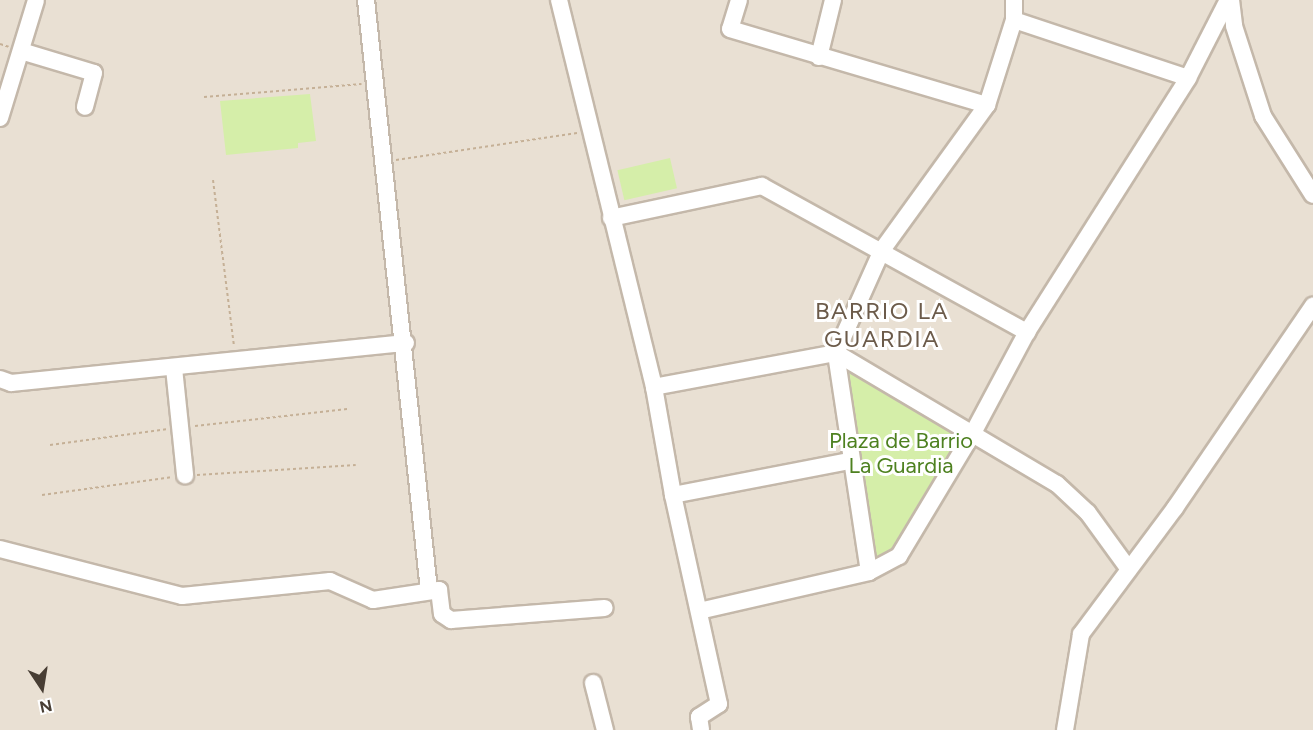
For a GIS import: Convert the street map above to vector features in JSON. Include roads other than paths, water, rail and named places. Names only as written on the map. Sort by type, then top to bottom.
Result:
[{"type":"street","points":[[0,118],[36,0]]},
{"type":"street","points":[[366,0],[406,343],[429,590]]},
{"type":"street","points":[[559,0],[654,387],[673,495],[719,704],[699,717],[701,730]]},
{"type":"street","points":[[739,0],[730,29],[987,105]]},
{"type":"street","points":[[819,57],[833,0]]},
{"type":"street","points":[[869,572],[850,461],[836,353],[882,249],[987,105],[1014,20],[1014,0]]},
{"type":"street","points":[[699,611],[869,572],[899,556],[973,433],[1027,332],[1188,78],[1230,0]]},
{"type":"street","points":[[1230,0],[1237,35],[1263,116],[1313,195]]},
{"type":"street","points":[[1014,20],[1188,78]]},
{"type":"street","points":[[21,51],[94,73],[85,106]]},
{"type":"street","points":[[611,218],[762,186],[882,249],[1027,332]]},
{"type":"street","points":[[1065,730],[1081,634],[1188,490],[1292,342],[1313,306]]},
{"type":"street","points":[[0,379],[11,383],[406,343]]},
{"type":"street","points":[[654,387],[836,353],[1057,484],[1088,513],[1128,568]]},
{"type":"street","points":[[174,368],[185,475]]},
{"type":"street","points":[[673,495],[850,461]]},
{"type":"street","points":[[0,549],[182,596],[330,581],[373,600],[439,590],[442,614],[451,620],[605,608]]},
{"type":"street","points":[[593,683],[605,730]]},
{"type":"district","name":"BARRIO LA GUARDIA","points":[[882,325]]},
{"type":"park label","name":"Plaza de Barrio La Guardia","points":[[901,452]]}]
